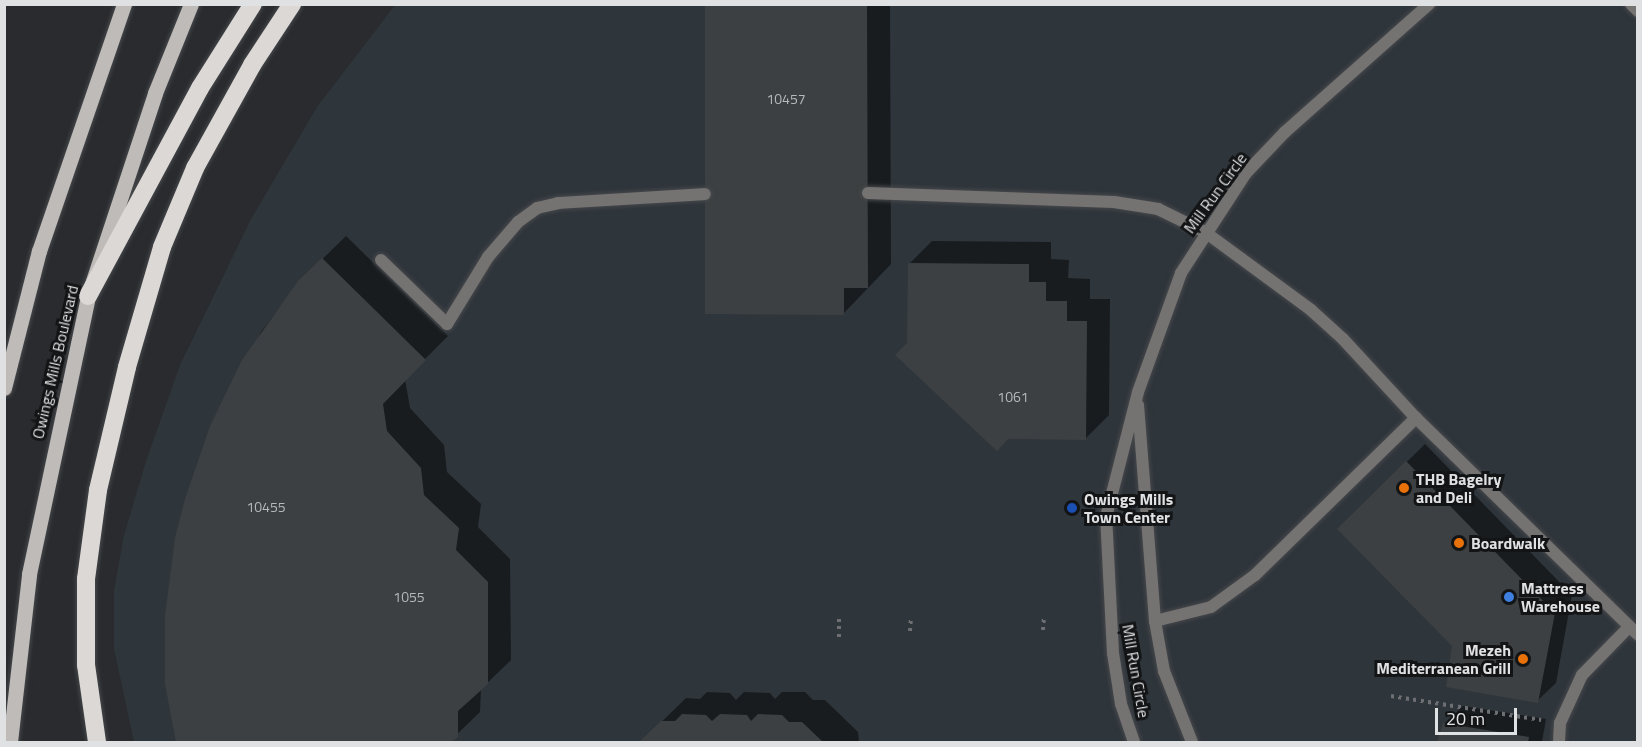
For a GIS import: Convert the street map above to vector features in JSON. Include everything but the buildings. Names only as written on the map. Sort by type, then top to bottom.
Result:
[{"type":"highway","points":[[88,296],[200,88],[253,4]]},
{"type":"highway","points":[[97,742],[86,665],[86,579],[98,490],[127,367],[162,247],[195,168],[252,65],[292,4]]},
{"type":"main road","points":[[4,388],[39,251],[124,4]]},
{"type":"main road","name":"Owings Mills Boulevard","points":[[10,742],[29,574],[88,296],[127,172],[191,4]]},
{"type":"street","name":"Mill Run Circle","points":[[1134,742],[1121,704],[1113,653],[1106,517],[1138,392],[1181,273],[1205,232],[1246,173],[1285,132],[1429,4]]},
{"type":"street","points":[[1631,4],[1638,11]]},
{"type":"street","points":[[868,193],[1114,202],[1158,210],[1205,232],[1311,310],[1416,418],[1633,631],[1582,675],[1560,723],[1559,742]]},
{"type":"street","points":[[381,260],[447,324],[488,257],[518,222],[537,208],[558,203],[705,194]]},
{"type":"street","name":"Mill Run Circle","points":[[1138,392],[1155,621],[1164,671],[1192,742]]},
{"type":"street","points":[[1155,621],[1211,607],[1255,575],[1416,418]]},
{"type":"path","points":[[839,615],[839,637]]},
{"type":"path","points":[[1043,630],[1044,617]]},
{"type":"path","points":[[910,631],[911,618]]},
{"type":"path","points":[[1391,696],[1560,723]]},
{"type":"shaded area","points":[[395,5],[1637,5],[1637,742],[134,742],[114,649],[114,590],[124,535],[146,461],[180,365],[251,219],[317,107]]},
{"type":"place","name":"THB Bagelry and Deli","points":[[1404,488]]},
{"type":"place","name":"Owings Mills Town Center","points":[[1072,508]]},
{"type":"place","name":"Boardwalk","points":[[1459,543]]},
{"type":"place","name":"Mattress Warehouse","points":[[1509,597]]},
{"type":"place","name":"Mezeh Mediterranean Grill","points":[[1523,659]]}]
